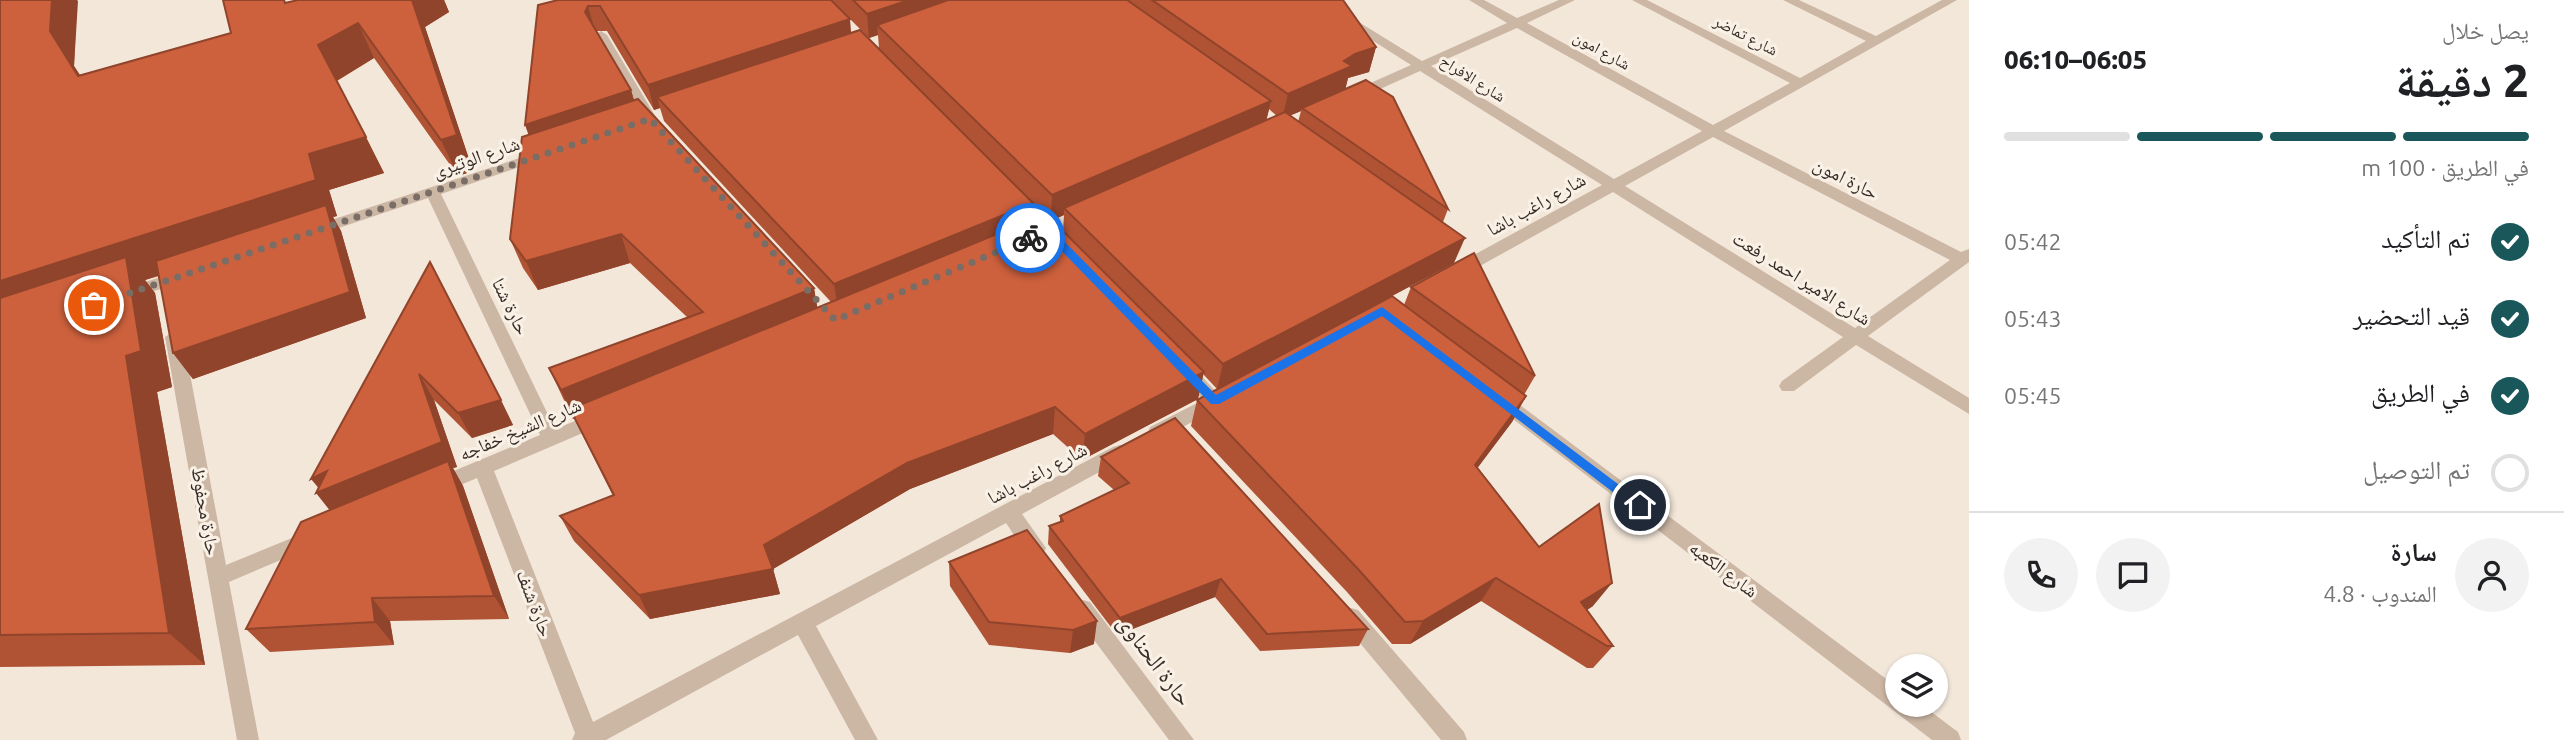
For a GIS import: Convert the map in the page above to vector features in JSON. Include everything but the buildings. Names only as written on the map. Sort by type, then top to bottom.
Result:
[{"type":"street","name":"شارع الافراح","points":[[1315,0],[1613,185]]},
{"type":"street","name":"شارع امون","points":[[1475,0],[1713,131]]},
{"type":"street","points":[[1331,105],[1569,0]]},
{"type":"street","name":"شارع تماضر","points":[[1638,0],[1801,83]]},
{"type":"street","points":[[1789,0],[1876,41]]},
{"type":"street","name":"شارع راغب باشا","points":[[1438,282],[1465,260],[1613,185],[1951,0]]},
{"type":"street","points":[[601,35],[652,121]]},
{"type":"street","name":"حارة امون","points":[[1713,131],[1966,257]]},
{"type":"street","name":"شارع الوتيرى","points":[[304,235],[561,149]]},
{"type":"street","name":"شارع الامير احمد رفعت","points":[[1613,185],[1969,407]]},
{"type":"street","name":"حارة شتا","points":[[433,192],[551,439]]},
{"type":"street","points":[[1787,386],[1966,257]]},
{"type":"street","points":[[114,299],[165,288],[201,269]]},
{"type":"street","name":"حارة محفوظ","points":[[172,322],[248,740]]},
{"type":"street","name":"شارع راغب باشا","points":[[586,739],[617,732],[802,622],[1221,398],[1170,355]]},
{"type":"street","name":"شارع الكعبه","points":[[1481,386],[1885,691]]},
{"type":"street","name":"شارع الشيخ خفاجه","points":[[420,494],[616,412]]},
{"type":"street","points":[[1174,423],[1193,442]]},
{"type":"street","name":"حارة شنف","points":[[483,468],[586,739]]},
{"type":"street","points":[[1009,512],[1050,566]]},
{"type":"street","points":[[219,577],[319,535]]},
{"type":"street","name":"حارة الحناوى","points":[[1067,588],[1183,740]]},
{"type":"street","points":[[1338,601],[1456,740]]},
{"type":"street","points":[[802,622],[867,740]]},
{"type":"street","points":[[1920,717],[1950,740]]},
{"type":"way so far","points":[[94,305],[650,119],[835,320],[1030,238]]},
{"type":"route","points":[[1030,238],[1047,231],[1215,401],[1382,311],[1640,505]]}]
